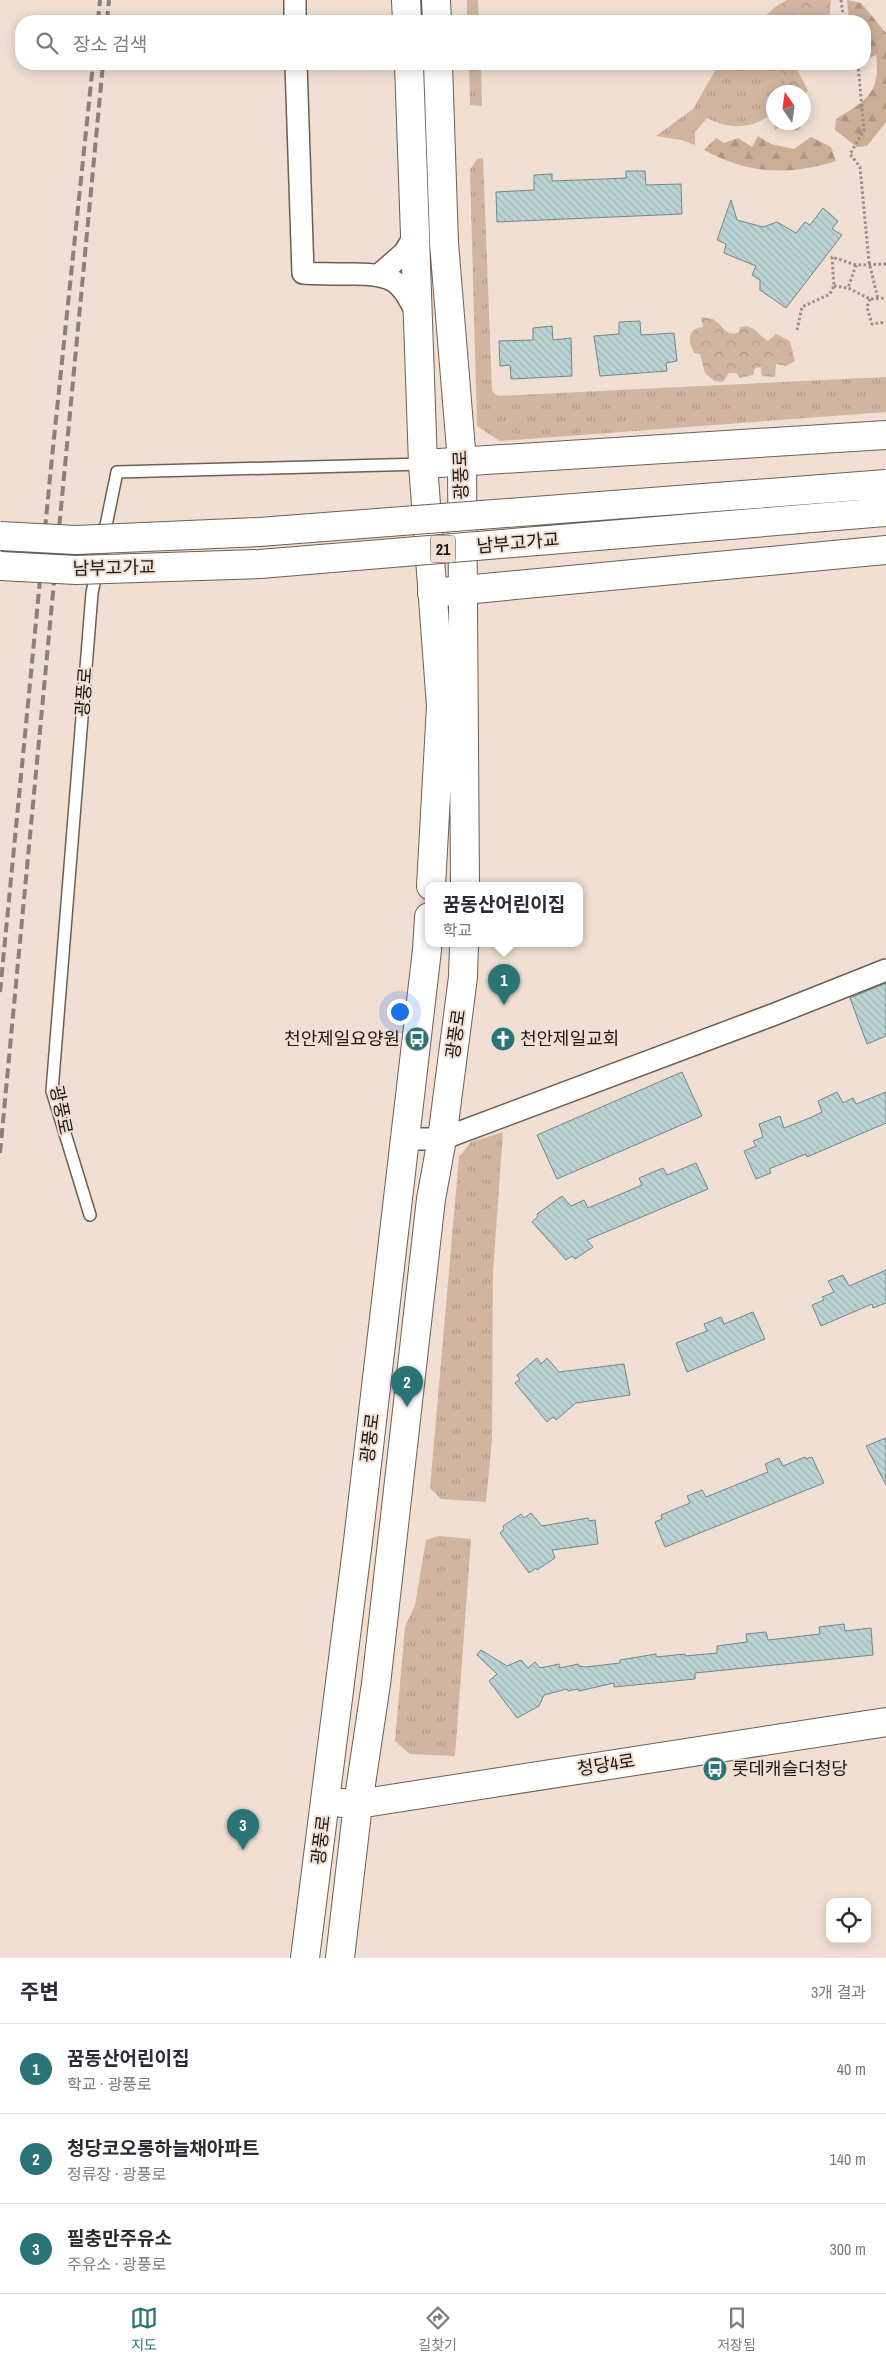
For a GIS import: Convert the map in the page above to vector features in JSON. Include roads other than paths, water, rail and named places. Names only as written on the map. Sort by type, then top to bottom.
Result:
[{"type":"main road","points":[[406,0],[407,15]]},
{"type":"main road","points":[[436,0],[437,15]]},
{"type":"main road","name":"광풍로","points":[[409,70],[423,464],[441,706],[431,882]]},
{"type":"main road","name":"광풍로","points":[[438,70],[444,243],[462,462],[465,882]]},
{"type":"main road","points":[[423,464],[886,435]]},
{"type":"main road","name":"남부고가교","points":[[0,536],[76,540],[259,532],[886,484]]},
{"type":"main road","name":"남부고가교","points":[[0,566],[76,570],[260,564],[886,512]]},
{"type":"main road","points":[[432,593],[886,550]]},
{"type":"main road","name":"광풍로","points":[[305,1958],[326,1801],[405,1139],[426,947]]},
{"type":"main road","name":"광풍로","points":[[340,1958],[358,1804],[376,1684],[431,1199],[442,1140],[464,978],[464,947]]},
{"type":"main road","name":"청당4로","points":[[326,1801],[358,1804],[886,1722]]},
{"type":"street","points":[[294,0],[295,15]]},
{"type":"street","points":[[296,70],[303,273],[380,274],[394,281],[406,291],[419,321]]},
{"type":"street","points":[[380,274],[404,253],[416,234]]},
{"type":"street","points":[[405,1139],[442,1140],[886,970]]},
{"type":"lane","name":"광풍로","points":[[90,1215],[52,1091],[92,593],[117,472],[423,464]]},
{"type":"railway","points":[[99,15],[100,0]]},
{"type":"railway","points":[[108,15],[109,0]]},
{"type":"railway","points":[[0,992],[51,467],[92,70]]},
{"type":"railway","points":[[0,1153],[102,70]]},
{"type":"place","name":"꿈동산어린이집","points":[[504,1005]]},
{"type":"place","name":"천안제일요양원","points":[[417,1039]]},
{"type":"place","name":"천안제일교회","points":[[503,1039]]},
{"type":"place","name":"청당코오롱하늘채아파트","points":[[407,1407]]},
{"type":"place","name":"롯데캐슬더청당","points":[[715,1769]]},
{"type":"place","name":"필충만주유소","points":[[243,1850]]}]
